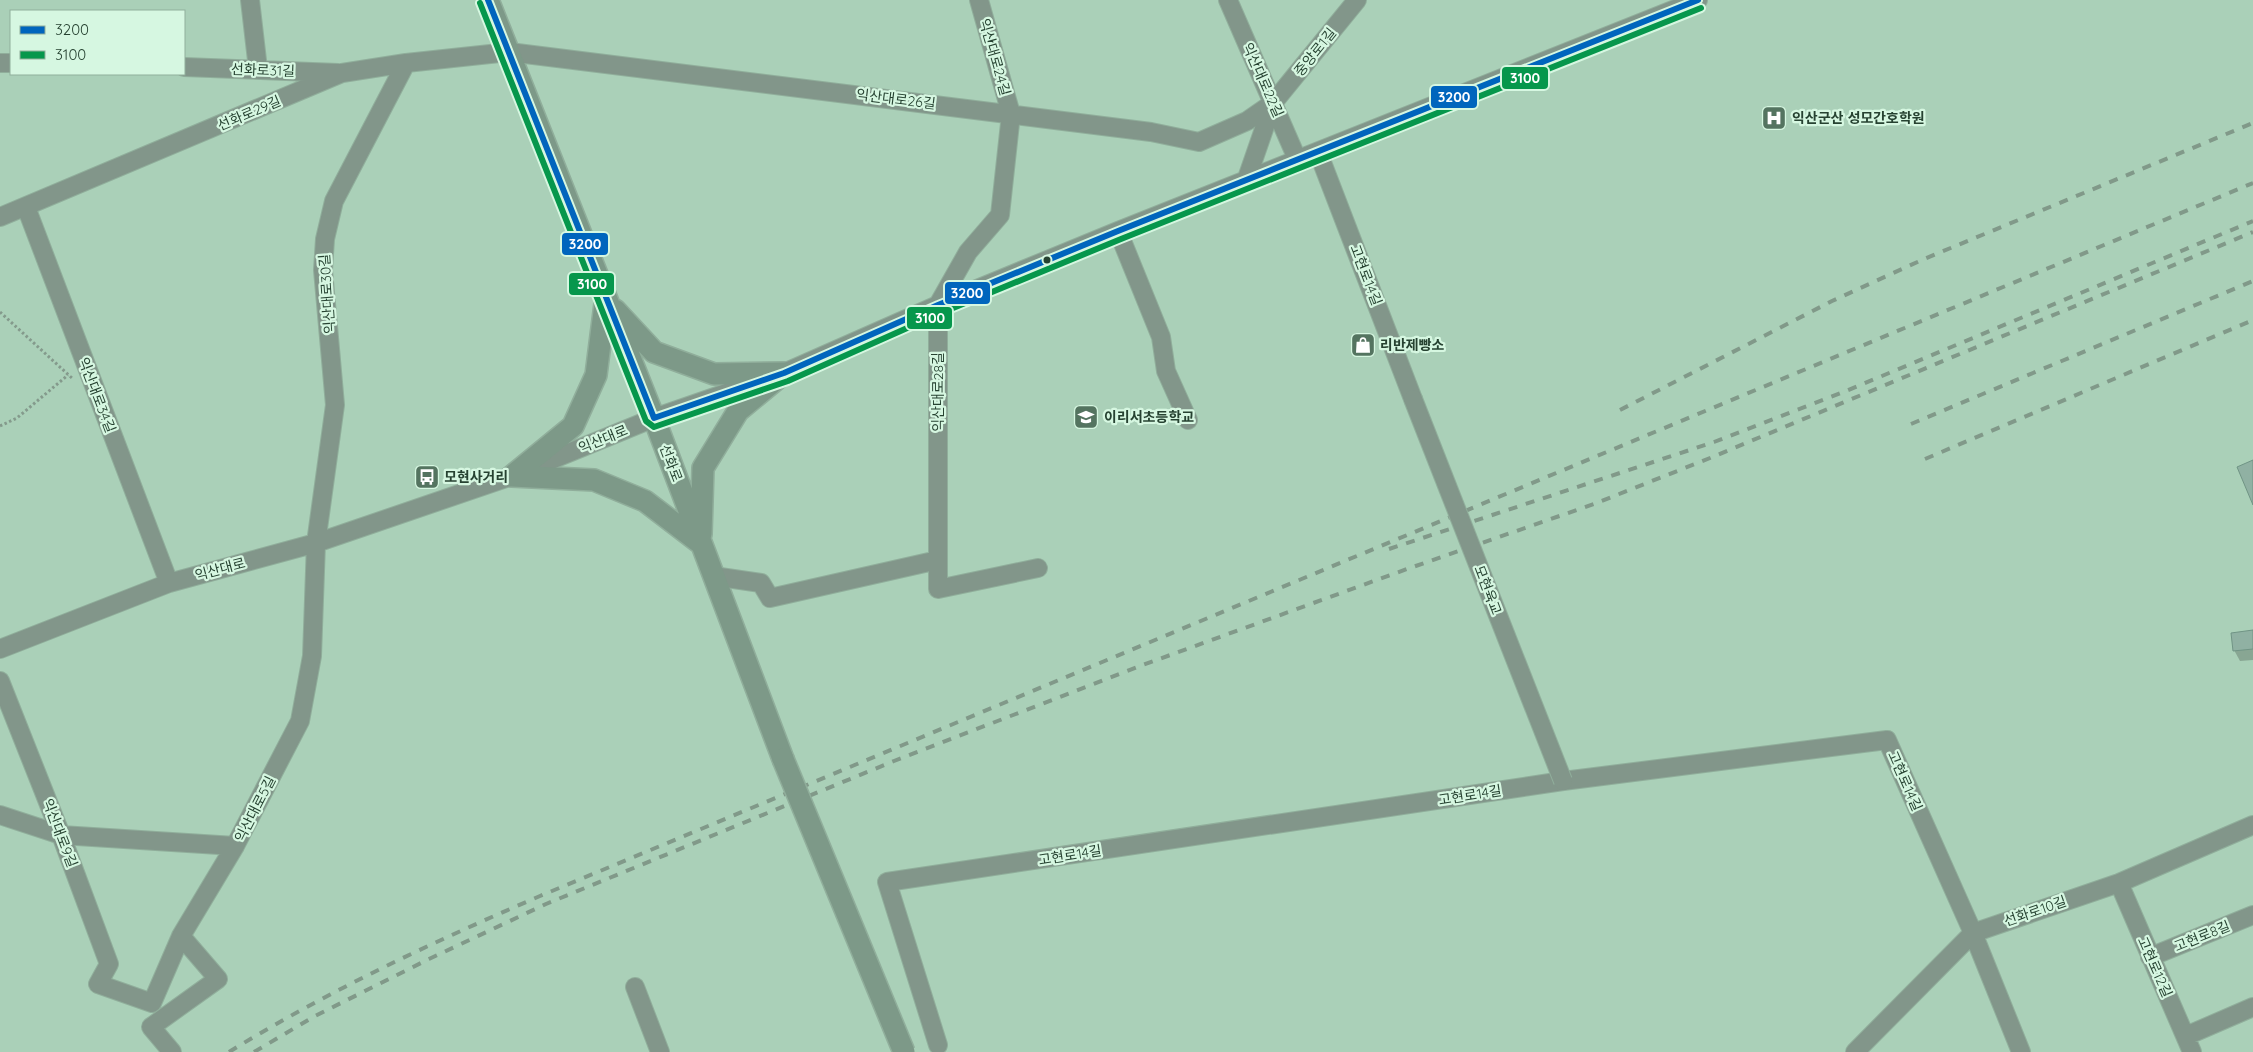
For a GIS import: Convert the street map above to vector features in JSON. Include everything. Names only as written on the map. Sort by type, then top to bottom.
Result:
[{"type":"main road","name":"선화로","points":[[488,0],[654,418],[783,759],[904,1052]]},
{"type":"main road","points":[[606,301],[654,352],[714,374],[784,373]]},
{"type":"main road","points":[[512,476],[573,426],[596,376],[606,301]]},
{"type":"main road","points":[[701,544],[703,468],[738,411],[784,373]]},
{"type":"main road","points":[[512,476],[594,480],[645,501],[701,544]]},
{"type":"street","points":[[250,0],[258,69]]},
{"type":"street","name":"익산대로24길","points":[[979,0],[1011,114]]},
{"type":"street","name":"익산대로22길","points":[[1228,0],[1298,161]]},
{"type":"street","name":"중앙로1길","points":[[1273,103],[1357,0]]},
{"type":"street","name":"익산대로","points":[[0,649],[170,583],[316,543],[512,476],[654,418],[784,373],[938,305],[1118,231],[1298,161],[1698,0]]},
{"type":"street","name":"선화로29길","points":[[0,217],[342,73],[406,63],[509,52]]},
{"type":"street","name":"익산대로26길","points":[[509,52],[1151,132],[1199,142],[1247,122],[1273,103]]},
{"type":"street","name":"익산대로30길","points":[[316,543],[335,405],[323,270],[325,239],[334,201],[406,63]]},
{"type":"street","name":"선화로31길","points":[[185,67],[342,73]]},
{"type":"street","points":[[1246,181],[1273,103]]},
{"type":"street","name":"익산대로28길","points":[[1011,114],[1000,216],[968,252],[938,305],[938,589],[1038,568]]},
{"type":"street","name":"고현로14길","points":[[1318,152],[1413,399]]},
{"type":"street","name":"익산대로34길","points":[[26,207],[170,583]]},
{"type":"street","points":[[1118,231],[1161,337],[1166,372],[1188,420]]},
{"type":"street","name":"모현육교","points":[[1413,399],[1562,781]]},
{"type":"street","name":"익산대로5길","points":[[98,984],[152,1003],[181,936],[235,846],[300,721],[312,656],[316,543]]},
{"type":"street","points":[[713,576],[761,583],[770,598],[938,560]]},
{"type":"street","name":"익산대로9길","points":[[0,681],[61,835],[109,964],[98,984]]},
{"type":"street","name":"고현로14길","points":[[938,1045],[887,882],[1562,781],[1887,740],[1973,932],[2021,1052]]},
{"type":"street","points":[[0,815],[61,835],[235,846]]},
{"type":"street","name":"선화로10길","points":[[1854,1052],[1973,932],[2119,883],[2253,825]]},
{"type":"street","name":"고현로12길","points":[[2119,883],[2189,1044]]},
{"type":"street","name":"고현로8길","points":[[2150,957],[2253,915]]},
{"type":"street","points":[[172,1052],[151,1027],[218,979],[181,936]]},
{"type":"street","points":[[635,987],[660,1052]]},
{"type":"street","points":[[2189,1044],[2253,1007]]},
{"type":"path","points":[[0,312],[74,381]]},
{"type":"path","points":[[0,426],[17,418],[68,375]]},
{"type":"building","points":[[2253,460],[2253,505],[2237,467]]},
{"type":"building","points":[[2253,630],[2253,649],[2233,651],[2231,633]]},
{"type":"railway","points":[[1620,410],[1832,301],[1924,259],[2253,123]]},
{"type":"railway","points":[[229,1052],[304,1008],[381,968],[540,896],[2253,183]]},
{"type":"railway","points":[[1389,549],[1714,442],[1846,391],[2253,221]]},
{"type":"railway","points":[[254,1052],[315,1016],[429,959],[546,904],[894,761],[1140,666],[1407,569],[1594,504],[1710,458],[2253,232]]},
{"type":"railway","points":[[1911,424],[2253,281]]},
{"type":"railway","points":[[1925,459],[2253,320]]},
{"type":"transit line","name":"3200","points":[[488,0],[654,418],[784,373],[938,305],[1118,231],[1698,0]]},
{"type":"transit line","name":"3100","points":[[480,3],[646,421],[654,427],[788,381],[941,313],[1121,239],[1701,8]]},
{"type":"place","name":"익산군산 성모간호학원","points":[[1774,118]]},
{"type":"place","name":"리반제빵소","points":[[1363,345]]},
{"type":"place","name":"이리서초등학교","points":[[1086,417]]},
{"type":"place","name":"모현사거리","points":[[427,477]]}]
